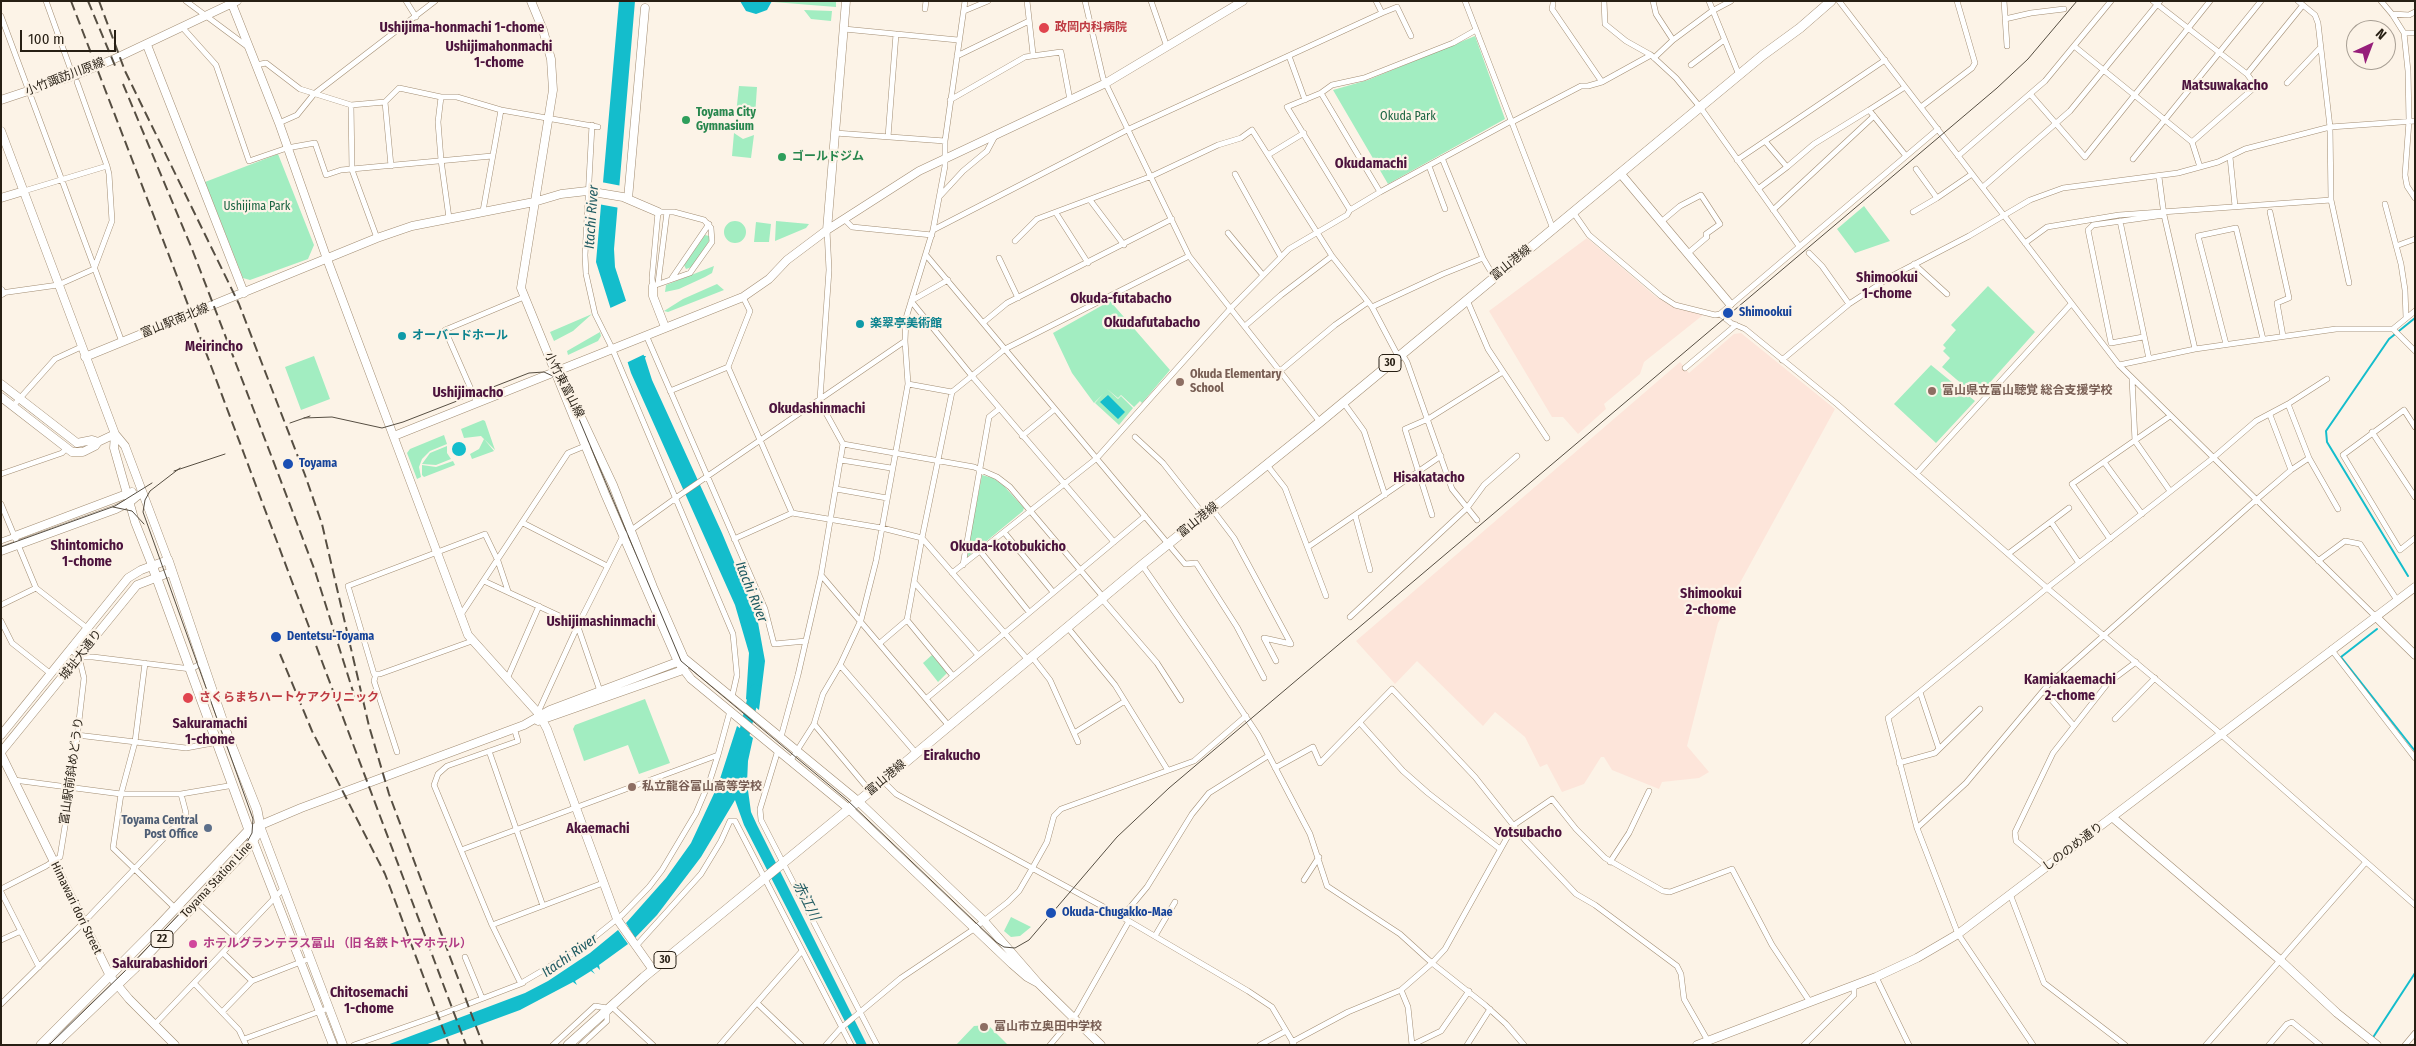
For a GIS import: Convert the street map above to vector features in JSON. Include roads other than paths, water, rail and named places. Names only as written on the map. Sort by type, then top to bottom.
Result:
[{"type":"main road","name":"富山港線","points":[[568,1045],[653,970],[1142,565],[1320,422],[1831,1]]},
{"type":"main road","points":[[168,560],[202,663],[257,810],[260,826]]},
{"type":"main road","name":"Toyama Station Line","points":[[41,1045],[176,909],[249,830],[152,566]]},
{"type":"main road","name":"Toyama Station Line","points":[[54,1045],[135,968],[253,842],[260,826]]},
{"type":"street","points":[[2,292],[58,285],[94,269],[112,221],[110,174],[46,1]]},
{"type":"street","points":[[186,1],[249,48]]},
{"type":"street","points":[[406,1],[416,16]]},
{"type":"street","points":[[279,123],[297,115],[314,94],[435,1]]},
{"type":"street","points":[[477,404],[445,330],[524,298],[521,288],[534,202],[550,118],[553,90],[551,59],[532,1]]},
{"type":"street","points":[[781,737],[821,575],[844,444],[821,404],[820,387],[828,270],[826,230],[846,1]]},
{"type":"street","points":[[925,9],[926,1]]},
{"type":"street","points":[[792,760],[814,724],[823,694],[840,665],[861,620],[876,561],[894,453],[908,384],[905,341],[906,318],[933,233],[945,159],[945,141],[950,100],[965,1]]},
{"type":"street","points":[[964,12],[988,1]]},
{"type":"street","points":[[1027,1],[1033,54]]},
{"type":"street","points":[[1085,1],[1106,83],[1189,256],[1320,422]]},
{"type":"street","points":[[1151,1],[1167,47]]},
{"type":"street","points":[[394,436],[743,297],[769,279],[787,260],[826,230],[919,172],[1106,83],[1167,47],[1231,4],[1243,1]]},
{"type":"street","points":[[1376,1],[1382,13]]},
{"type":"street","points":[[1465,1],[1553,229]]},
{"type":"street","points":[[1560,1],[1553,3],[1552,9],[1602,82]]},
{"type":"street","points":[[1604,1],[1605,24],[1626,41],[1652,56],[1676,78],[1700,107],[1800,246]]},
{"type":"street","points":[[1653,1],[1656,14],[1674,40]]},
{"type":"street","points":[[1708,1],[1739,75]]},
{"type":"street","points":[[952,573],[1096,458],[1262,274],[1289,249],[1347,215],[1350,210],[1380,192],[1442,158],[1581,86],[1602,82],[1652,56],[1712,11],[1731,1]]},
{"type":"street","points":[[1839,1],[2119,365],[2415,655]]},
{"type":"street","points":[[1921,107],[1972,68],[1975,63],[1957,1]]},
{"type":"street","points":[[2004,1],[2007,46]]},
{"type":"street","points":[[1958,156],[2031,95],[2110,1]]},
{"type":"street","points":[[2031,95],[2085,157],[2210,1]]},
{"type":"street","points":[[2133,158],[2260,1]]},
{"type":"street","points":[[2298,1],[2315,15],[2318,23],[2330,127],[2330,200],[2349,283]]},
{"type":"street","points":[[2381,1],[2404,33],[2412,121],[2405,175],[2406,186],[2415,198]]},
{"type":"street","points":[[232,2],[279,123],[327,259],[460,616],[472,640],[540,717],[576,806],[618,922],[653,970]]},
{"type":"street","name":"小竹諏訪川原線","points":[[1,100],[75,79],[207,16],[232,2]]},
{"type":"street","points":[[1983,187],[2070,111],[2157,2],[2188,29],[2247,74],[2256,86],[2192,142]]},
{"type":"street","points":[[2247,74],[2303,5]]},
{"type":"street","points":[[844,219],[852,227],[933,233],[1129,129],[1382,13],[1397,7],[1411,36]]},
{"type":"street","points":[[626,198],[645,8]]},
{"type":"street","points":[[2004,19],[2064,9]]},
{"type":"street","points":[[2392,14],[2409,15],[2415,12]]},
{"type":"street","points":[[1,16],[122,342]]},
{"type":"street","points":[[957,56],[1029,21]]},
{"type":"street","points":[[182,28],[216,65],[249,161],[287,148],[315,143],[326,175],[341,170],[492,156]]},
{"type":"street","points":[[844,29],[958,40]]},
{"type":"street","points":[[1350,210],[1287,107],[1321,93],[1332,85],[1364,78],[1453,43],[1476,30]]},
{"type":"street","points":[[2404,33],[2415,33]]},
{"type":"street","points":[[888,137],[896,34]]},
{"type":"street","points":[[1692,65],[1724,40]]},
{"type":"street","points":[[147,44],[244,293]]},
{"type":"street","points":[[2074,46],[2192,142],[2200,167]]},
{"type":"street","points":[[2287,82],[2320,48]]},
{"type":"street","points":[[950,100],[1033,54],[1061,52],[1070,100]]},
{"type":"street","points":[[1289,56],[1305,100]]},
{"type":"street","points":[[1737,160],[1885,60]]},
{"type":"street","points":[[256,65],[266,63],[300,89],[351,105],[385,102],[398,88],[441,97],[457,97],[501,110],[595,126],[587,191],[586,274],[595,314],[614,347],[678,496],[733,634],[738,675],[735,699]]},
{"type":"street","points":[[1758,189],[1814,144],[1905,87]]},
{"type":"street","points":[[1321,93],[1380,192]]},
{"type":"street","points":[[441,97],[438,122],[449,218]]},
{"type":"street","points":[[385,102],[390,166]]},
{"type":"street","points":[[351,105],[352,170],[377,238]]},
{"type":"street","points":[[483,212],[501,110]]},
{"type":"street","points":[[1869,110],[1906,156]]},
{"type":"street","points":[[1773,210],[1874,116]]},
{"type":"street","points":[[1782,360],[1849,304],[1914,264],[1968,236],[2030,200],[2063,188],[2159,177],[2200,167],[2230,157],[2245,149],[2330,127],[2412,121]]},
{"type":"street","points":[[1573,212],[1589,235],[1661,296],[1674,305],[1715,315],[1720,314],[1938,129]]},
{"type":"street","points":[[1014,241],[1038,219],[1056,214],[1152,176],[1218,145],[1241,138],[1252,130],[1332,256],[1370,305],[1400,355],[1407,362],[1452,489],[1477,520]]},
{"type":"street","points":[[1,131],[81,347],[115,434],[125,446],[168,560],[128,578],[1,735]]},
{"type":"street","points":[[835,133],[945,141]]},
{"type":"street","points":[[1268,155],[1304,133]]},
{"type":"street","points":[[939,196],[987,151],[995,136]]},
{"type":"street","points":[[1765,141],[1787,167]]},
{"type":"street","points":[[2230,157],[2235,206]]},
{"type":"street","points":[[1442,158],[1483,258],[1494,277]]},
{"type":"street","points":[[1,198],[107,166]]},
{"type":"street","points":[[1429,166],[1445,209]]},
{"type":"street","points":[[1916,169],[1937,198]]},
{"type":"street","points":[[1620,173],[1730,304]]},
{"type":"street","points":[[1235,174],[1281,257]]},
{"type":"street","points":[[1913,212],[1972,174]]},
{"type":"street","points":[[2159,177],[2164,213],[2195,349]]},
{"type":"street","name":"富山駅南北線","points":[[85,357],[377,238],[412,226],[534,202],[561,194],[587,191],[626,198],[663,212]]},
{"type":"street","points":[[1661,222],[1680,206],[1701,195],[1720,224],[1706,234],[1707,237],[1687,254]]},
{"type":"street","points":[[1090,200],[1124,245]]},
{"type":"street","points":[[2025,244],[2047,227],[2119,214],[2164,213],[2330,200]]},
{"type":"street","points":[[2385,204],[2405,290],[2406,318]]},
{"type":"street","points":[[665,327],[653,296],[656,285],[652,278],[663,212],[674,212],[709,224]]},
{"type":"street","points":[[2270,212],[2289,298],[2277,303],[2283,336]]},
{"type":"street","points":[[2143,337],[2112,343],[2088,235],[2093,225],[2120,222],[2164,213]]},
{"type":"street","points":[[1056,214],[1088,263]]},
{"type":"street","points":[[984,322],[1007,303],[1172,219]]},
{"type":"street","points":[[2120,222],[2149,359]]},
{"type":"street","points":[[656,285],[694,270],[712,242],[709,224]]},
{"type":"street","points":[[672,278],[709,224]]},
{"type":"street","points":[[2226,344],[2198,236],[2236,228],[2263,339]]},
{"type":"street","points":[[1228,233],[1262,274]]},
{"type":"street","points":[[2396,246],[2415,240]]},
{"type":"street","points":[[1809,253],[1822,266],[1849,304]]},
{"type":"street","points":[[926,254],[1185,564],[1196,562],[1237,627],[1264,678]]},
{"type":"street","points":[[880,643],[907,620],[952,392],[1004,349],[1189,256]]},
{"type":"street","points":[[1245,326],[1332,256]]},
{"type":"street","points":[[999,258],[1018,298]]},
{"type":"street","points":[[1280,371],[1335,325],[1370,305],[1483,258]]},
{"type":"street","points":[[1914,264],[1947,294]]},
{"type":"street","points":[[911,301],[948,280]]},
{"type":"street","points":[[743,297],[750,311],[728,367],[792,513]]},
{"type":"street","name":"小竹東富山線","points":[[524,298],[589,444],[624,536],[682,670],[849,809],[1026,977],[1038,983]]},
{"type":"street","points":[[1467,299],[1488,349],[1547,438]]},
{"type":"street","points":[[911,301],[999,409],[1114,542]]},
{"type":"street","points":[[1917,474],[2071,304]]},
{"type":"street","points":[[2395,332],[2406,318],[2415,311]]},
{"type":"street","points":[[1720,314],[1736,325],[1746,329],[1917,474],[2047,588],[2220,734],[2415,905]]},
{"type":"street","points":[[1685,368],[1736,325]]},
{"type":"street","points":[[2119,365],[2195,349],[2336,329],[2395,332],[2415,351]]},
{"type":"street","points":[[644,335],[708,476],[765,609],[774,644],[806,641]]},
{"type":"street","points":[[540,717],[540,708],[578,626],[624,536],[701,480],[905,341]]},
{"type":"street","points":[[12,406],[54,358],[81,347]]},
{"type":"street","points":[[670,391],[728,367]]},
{"type":"street","points":[[1432,515],[1405,429],[1428,419],[1503,372]]},
{"type":"street","points":[[2132,378],[2135,440],[2170,492]]},
{"type":"street","points":[[2033,1045],[1996,993],[1958,934],[1916,828],[1888,718],[2079,562],[2213,458],[2256,421],[2270,415],[2327,380]]},
{"type":"street","points":[[1,384],[77,443],[92,440],[98,442]]},
{"type":"street","points":[[908,384],[952,392]]},
{"type":"street","points":[[1,397],[66,448],[76,453],[83,452],[115,434]]},
{"type":"street","points":[[1343,402],[1364,431],[1385,494]]},
{"type":"street","points":[[2288,404],[2309,458],[2338,509]]},
{"type":"street","points":[[962,566],[989,417],[999,409]]},
{"type":"street","points":[[1022,436],[1055,409]]},
{"type":"street","points":[[2415,426],[2404,410],[2372,432],[2343,456],[2400,550],[2415,538]]},
{"type":"street","points":[[2270,415],[2291,470]]},
{"type":"street","points":[[2110,538],[2072,484],[2170,416]]},
{"type":"street","points":[[2372,432],[2415,498]]},
{"type":"street","points":[[115,434],[114,448],[135,522],[152,566]]},
{"type":"street","points":[[1136,438],[1162,463],[1204,515]]},
{"type":"street","points":[[460,616],[568,453],[589,444]]},
{"type":"street","name":"小竹東富山線","points":[[589,444],[613,485],[681,653],[688,662],[858,801],[984,921],[1038,983]]},
{"type":"street","points":[[844,444],[979,469],[997,477],[1010,487],[1031,510],[1157,663],[1181,700]]},
{"type":"street","points":[[1,474],[62,453],[66,448]]},
{"type":"street","points":[[1308,547],[1441,456]]},
{"type":"street","points":[[1350,617],[1467,508],[1484,486],[1517,456]]},
{"type":"street","points":[[1916,828],[1966,783],[2044,691],[2256,500],[2291,470],[2309,458]]},
{"type":"street","points":[[841,460],[892,468]]},
{"type":"street","points":[[2104,462],[2142,514]]},
{"type":"street","points":[[1267,465],[1285,488],[1326,596]]},
{"type":"street","points":[[836,489],[886,498]]},
{"type":"street","points":[[1,541],[128,494],[142,492]]},
{"type":"street","points":[[1,551],[130,502],[142,492]]},
{"type":"street","points":[[1,504],[36,588],[87,628]]},
{"type":"street","points":[[2008,554],[2069,508]]},
{"type":"street","points":[[1212,509],[1234,538],[1291,644],[1264,638],[1276,661]]},
{"type":"street","points":[[734,539],[792,513],[882,528],[922,538],[1004,633],[1050,680],[1078,742]]},
{"type":"street","points":[[1355,515],[1370,570]]},
{"type":"street","points":[[926,698],[1145,516]]},
{"type":"street","points":[[523,522],[607,566]]},
{"type":"street","points":[[2051,522],[2079,562]]},
{"type":"street","points":[[1004,532],[1053,592]]},
{"type":"street","points":[[376,674],[374,674],[348,586],[485,534],[498,560],[508,592]]},
{"type":"street","points":[[2318,561],[2345,541],[2360,544],[2397,600]]},
{"type":"street","points":[[980,551],[1029,612]]},
{"type":"street","points":[[1142,565],[1246,716],[1310,834],[1327,886],[1400,934],[1432,963],[1490,1009],[1524,1045]]},
{"type":"street","name":"城址大通り","points":[[1,753],[137,585],[156,576],[171,572]]},
{"type":"street","points":[[821,575],[861,620],[948,726]]},
{"type":"street","points":[[484,581],[578,626],[600,691]]},
{"type":"street","points":[[914,582],[978,655]]},
{"type":"street","name":"しののめ通り","points":[[1697,1045],[1876,977],[1917,958],[1958,934],[2415,587]]},
{"type":"street","points":[[1,604],[36,588]]},
{"type":"street","points":[[507,680],[539,606]]},
{"type":"street","points":[[907,620],[953,676]]},
{"type":"street","points":[[1,621],[12,643],[51,674]]},
{"type":"street","points":[[1068,628],[1085,646],[1125,701],[1167,770]]},
{"type":"street","points":[[376,674],[472,640]]},
{"type":"street","points":[[70,650],[79,657],[191,669],[202,663]]},
{"type":"street","points":[[2331,650],[2415,758]]},
{"type":"street","name":"富山駅前斜めどうり","points":[[54,862],[60,857],[71,789],[84,678],[79,657]]},
{"type":"street","points":[[333,1045],[249,830],[347,790],[524,725],[600,691],[678,662],[688,662]]},
{"type":"street","points":[[540,717],[682,670],[688,662]]},
{"type":"street","points":[[2047,866],[2016,841],[2015,832],[2053,753],[2108,683],[2136,662]]},
{"type":"street","points":[[145,663],[134,742],[121,794],[113,848],[176,909]]},
{"type":"street","points":[[840,665],[916,753]]},
{"type":"street","points":[[376,674],[374,681],[396,752]]},
{"type":"street","points":[[2114,719],[2155,678]]},
{"type":"street","points":[[1275,768],[1313,747],[1320,763],[1392,689],[1475,777],[1549,867],[1576,894],[1596,905],[1677,966],[1681,974],[1684,999],[1708,1041]]},
{"type":"street","points":[[2044,691],[2074,726]]},
{"type":"street","points":[[1920,692],[1939,749]]},
{"type":"street","points":[[1074,733],[1125,701]]},
{"type":"street","points":[[1899,763],[1935,753],[1980,709]]},
{"type":"street","points":[[354,1045],[524,982],[581,948],[618,922],[666,863],[704,796],[733,714]]},
{"type":"street","points":[[826,1045],[843,1027],[901,978],[984,921],[1019,891],[1047,842],[1054,816],[1061,809],[1194,761],[1246,716]]},
{"type":"street","points":[[1360,723],[1403,771],[1500,849]]},
{"type":"street","points":[[814,724],[870,791]]},
{"type":"street","points":[[514,728],[518,741],[447,766],[438,774],[434,785],[492,925],[520,982],[524,982]]},
{"type":"street","points":[[77,735],[186,748],[218,742]]},
{"type":"street","points":[[778,750],[760,809],[761,820],[858,1014],[877,1045]]},
{"type":"street","points":[[489,751],[543,906]]},
{"type":"street","name":"Himawari dori Street","points":[[1,753],[110,976],[175,1045]]},
{"type":"street","points":[[461,850],[718,755]]},
{"type":"street","points":[[1122,917],[1147,887],[1192,814],[1209,793],[1268,756]]},
{"type":"street","points":[[14,780],[71,789],[121,794],[181,794],[234,785]]},
{"type":"street","points":[[883,781],[896,794],[1122,917],[1267,1003],[1272,1007],[1293,1043],[1348,1012],[1401,990],[1432,963],[1445,949],[1514,825],[1552,800],[1576,828],[1610,862],[1663,891],[1670,892],[1732,869],[1772,945],[1810,1002]]},
{"type":"street","points":[[1610,862],[1628,833],[1649,791]]},
{"type":"street","points":[[1,1004],[83,923],[186,813],[181,794]]},
{"type":"street","points":[[2112,817],[2280,960],[2337,1013],[2377,1045]]},
{"type":"street","points":[[635,945],[701,874],[721,841],[730,821],[735,821],[766,876],[802,951],[851,1045]]},
{"type":"street","points":[[260,826],[343,1045]]},
{"type":"street","points":[[1304,880],[1319,857]]},
{"type":"street","points":[[39,967],[1,890],[54,862]]},
{"type":"street","points":[[2206,1045],[2366,862]]},
{"type":"street","points":[[492,925],[603,883]]},
{"type":"street","points":[[155,1024],[283,889]]},
{"type":"street","points":[[2010,894],[2044,983],[2125,1045]]},
{"type":"street","points":[[197,902],[237,939]]},
{"type":"street","points":[[1155,936],[1175,902]]},
{"type":"street","points":[[1050,1045],[1073,1017],[1129,921]]},
{"type":"street","points":[[1,940],[21,931]]},
{"type":"street","points":[[720,1045],[802,951]]},
{"type":"street","points":[[223,953],[252,981]]},
{"type":"street","points":[[465,957],[482,998]]},
{"type":"street","points":[[223,1011],[252,981],[311,958]]},
{"type":"street","points":[[1876,977],[1909,1045]]},
{"type":"street","points":[[194,983],[223,1011],[245,1042],[330,1008]]},
{"type":"street","points":[[1038,983],[1101,1045]]},
{"type":"street","points":[[1804,1045],[1854,994],[1854,986]]},
{"type":"street","points":[[1401,990],[1408,1007],[1412,1045],[1441,1031],[1469,991]]},
{"type":"street","points":[[757,1003],[801,1045]]},
{"type":"street","points":[[553,1045],[595,1006],[609,1007],[653,1045]]},
{"type":"street","points":[[581,1045],[607,1021],[609,1007]]},
{"type":"street","points":[[1467,1045],[1490,1009]]},
{"type":"street","points":[[2269,1045],[2287,1024],[2292,1022],[2320,1045]]},
{"type":"street","points":[[1260,1045],[1286,1031]]},
{"type":"street","points":[[2405,1045],[2415,1033]]},
{"type":"water","points":[[619,1],[635,1],[614,249],[615,267],[644,356],[646,356],[652,380],[722,533],[757,617],[765,661],[759,710],[746,699],[749,653],[735,605],[631,373],[596,262]]},
{"type":"water","points":[[740,1],[772,1],[767,10],[756,14],[746,11]]},
{"type":"water","points":[[1108,395],[1125,412],[1118,419],[1100,402]]},
{"type":"water","points":[[456,442],[462,442],[466,449],[462,456],[456,456],[452,452],[452,446]]},
{"type":"water","points":[[737,726],[753,738],[748,761],[747,783],[751,812],[867,1045],[857,1045],[744,825],[735,800],[701,857],[657,915],[635,938],[626,923],[666,878],[691,843],[718,785]]},
{"type":"water","points":[[618,930],[628,944],[599,965],[600,970],[597,967],[592,970],[595,974],[591,971],[575,981],[577,985],[573,982],[520,1010],[425,1045],[387,1045],[525,993],[548,981],[590,953]]},
{"type":"waterway","points":[[2408,576],[2327,442],[2326,431],[2389,339],[2415,318]]},
{"type":"waterway","points":[[2377,629],[2341,657],[2415,751]]},
{"type":"waterway","name":"Itachi River","points":[[741,747],[755,690]]},
{"type":"waterway","points":[[2372,1039],[2415,973]]},
{"type":"tram line","points":[[304,418],[332,417],[382,428],[403,422],[529,373],[544,372],[557,378],[563,385],[579,419],[681,661],[847,800],[996,942],[1004,947],[1015,948],[1029,940],[1117,837],[1169,788],[1997,88],[2028,59],[2077,1]]},
{"type":"tram line","points":[[290,423],[310,416]]},
{"type":"tram line","points":[[174,471],[225,454]]},
{"type":"tram line","points":[[49,1045],[127,969],[246,844],[252,833],[253,819],[143,512],[145,500],[150,491],[180,468]]},
{"type":"tram line","points":[[1,547],[115,506],[152,483]]},
{"type":"tram line","points":[[113,507],[132,511],[144,524]]},
{"type":"railway","points":[[71,1],[190,310],[466,1045]]},
{"type":"railway","points":[[88,1],[116,68]]},
{"type":"railway","points":[[99,1],[125,71],[239,304],[305,475],[322,524],[369,726],[389,794],[483,1045]]},
{"type":"railway","points":[[123,84],[192,249],[292,510],[315,571],[356,701]]},
{"type":"railway","points":[[280,654],[312,731],[385,874],[449,1045]]},
{"type":"place","name":"政岡内科病院","points":[[1044,28]]},
{"type":"place","name":"Toyama City Gymnasium","points":[[686,120]]},
{"type":"place","name":"ゴールドジム","points":[[782,157]]},
{"type":"place","name":"Shimookui","points":[[1728,313]]},
{"type":"place","name":"楽翠亭美術館","points":[[860,324]]},
{"type":"place","name":"オーバードホール","points":[[402,336]]},
{"type":"place","name":"Okuda Elementary School","points":[[1180,382]]},
{"type":"place","name":"富山県立富山聴覚 総合支援学校","points":[[1932,391]]},
{"type":"place","name":"Toyama","points":[[288,464]]},
{"type":"place","name":"Dentetsu-Toyama","points":[[276,637]]},
{"type":"place","name":"さくらまちハートケアクリニック","points":[[188,698]]},
{"type":"place","name":"私立龍谷富山高等学校","points":[[632,787]]},
{"type":"place","name":"Toyama Central Post Office","points":[[208,828]]},
{"type":"place","name":"Okuda-Chugakko-Mae","points":[[1051,913]]},
{"type":"place","name":"ホテルグランテラス富山 （旧 名鉄トヤマホテル）","points":[[193,944]]},
{"type":"place","name":"富山市立奥田中学校","points":[[984,1027]]},
{"type":"district","name":"Ushijima-honmachi 1-chome","points":[[462,28]]},
{"type":"district","name":"Ushijimahonmachi 1-chome","points":[[499,56]]},
{"type":"district","name":"Matsuwakacho","points":[[2225,86]]},
{"type":"district","name":"Okudamachi","points":[[1371,164]]},
{"type":"district","name":"Shimookui 1-chome","points":[[1887,286]]},
{"type":"district","name":"Okuda-futabacho","points":[[1121,299]]},
{"type":"district","name":"Okudafutabacho","points":[[1152,323]]},
{"type":"district","name":"Meirincho","points":[[214,347]]},
{"type":"district","name":"Ushijimacho","points":[[468,393]]},
{"type":"district","name":"Okudashinmachi","points":[[817,409]]},
{"type":"district","name":"Hisakatacho","points":[[1429,478]]},
{"type":"district","name":"Okuda-kotobukicho","points":[[1008,547]]},
{"type":"district","name":"Shintomicho 1-chome","points":[[87,554]]},
{"type":"district","name":"Shimookui 2-chome","points":[[1711,602]]},
{"type":"district","name":"Ushijimashinmachi","points":[[601,622]]},
{"type":"district","name":"Kamiakaemachi 2-chome","points":[[2070,688]]},
{"type":"district","name":"Sakuramachi 1-chome","points":[[210,732]]},
{"type":"district","name":"Eirakucho","points":[[952,756]]},
{"type":"district","name":"Akaemachi","points":[[598,829]]},
{"type":"district","name":"Yotsubacho","points":[[1528,833]]},
{"type":"district","name":"Sakurabashidori","points":[[160,964]]},
{"type":"district","name":"Chitosemachi 1-chome","points":[[369,1002]]},
{"type":"park label","name":"Okuda Park","points":[[1408,117]]},
{"type":"park label","name":"Ushijima Park","points":[[257,207]]},
{"type":"water label","name":"赤江川","points":[[806,901]]}]
